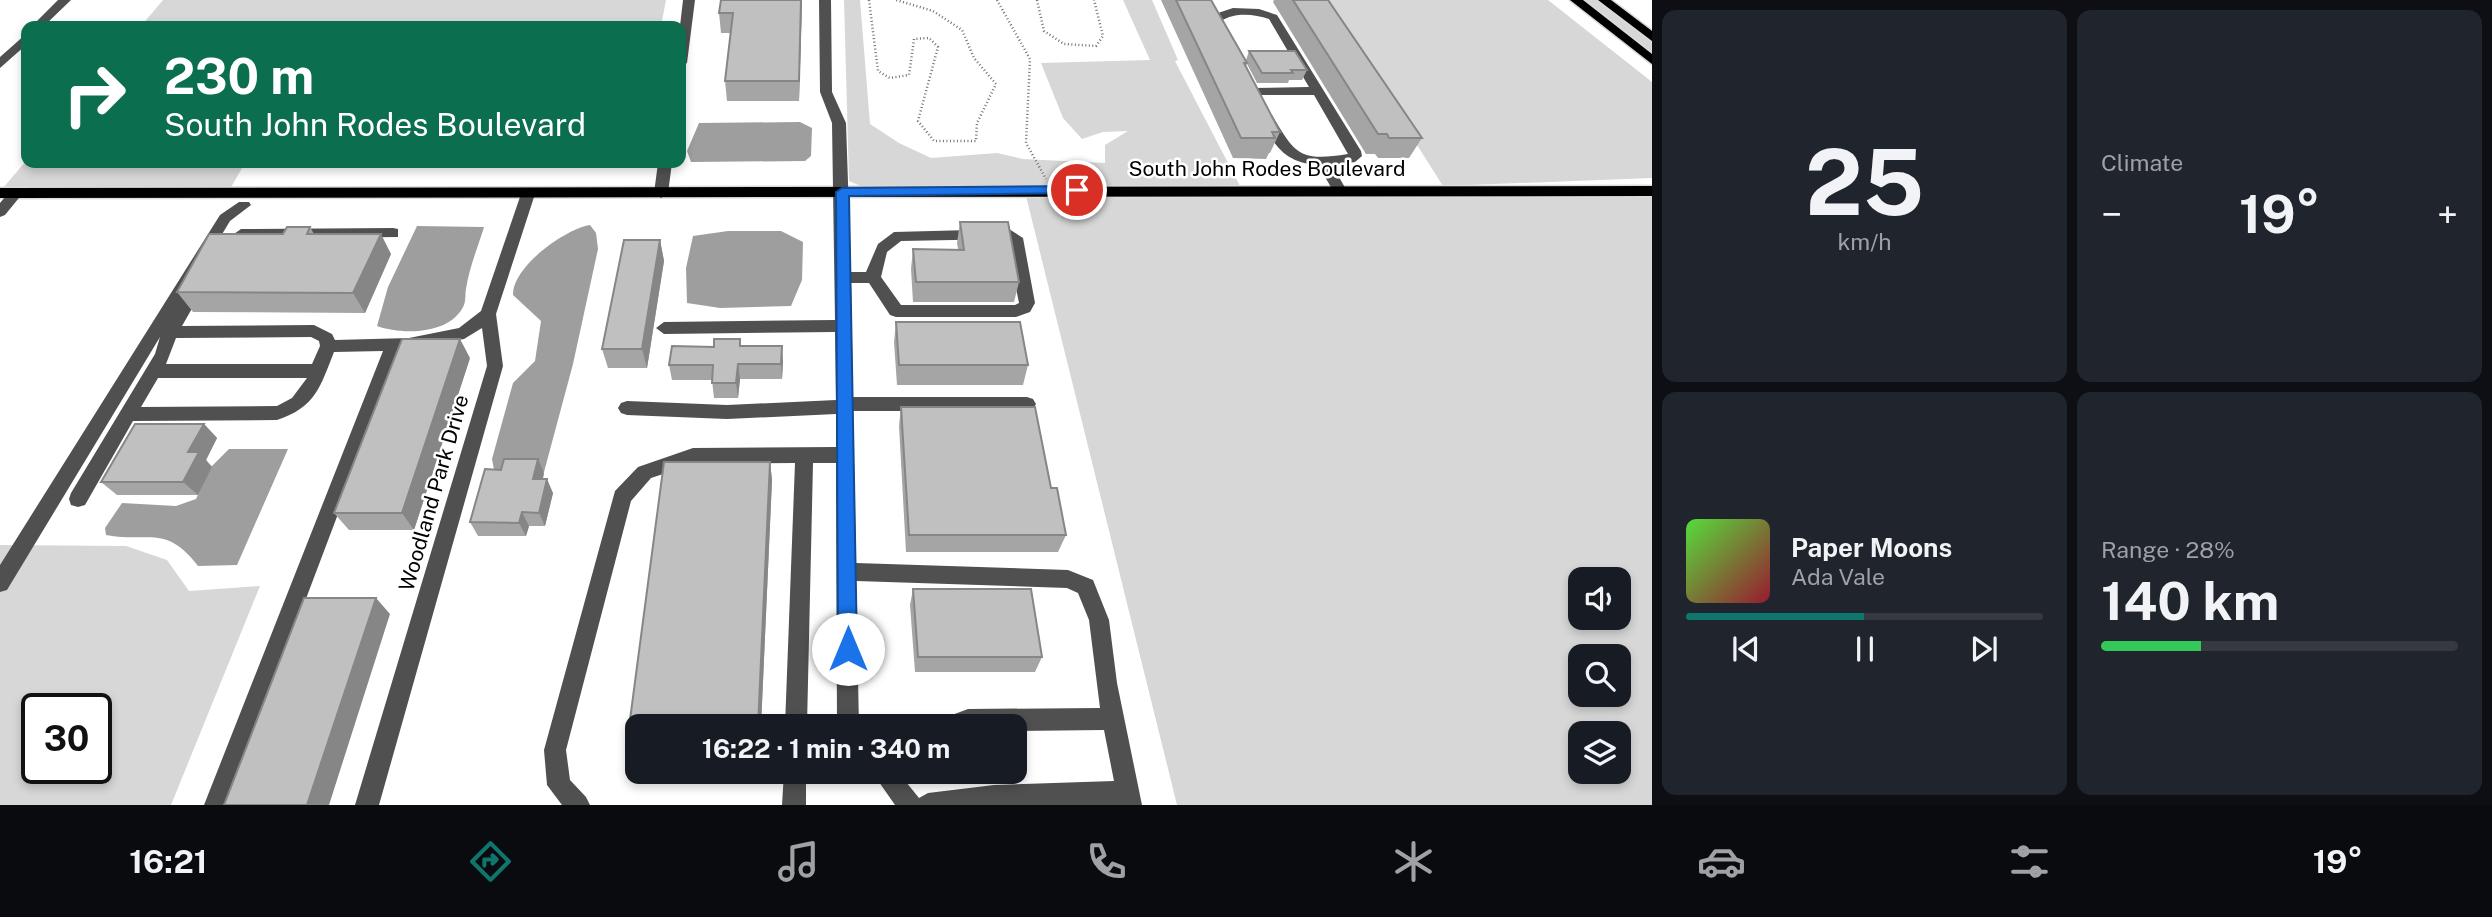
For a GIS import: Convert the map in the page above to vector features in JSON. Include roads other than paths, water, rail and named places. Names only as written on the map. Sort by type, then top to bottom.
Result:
[{"type":"main road","points":[[1576,0],[1652,60]]},
{"type":"main road","points":[[1604,0],[1652,37]]},
{"type":"main road","name":"South John Rodes Boulevard","points":[[0,192],[248,199],[1052,190],[1652,191]]},
{"type":"street","points":[[43,21],[65,0]]},
{"type":"street","points":[[686,24],[689,0]]},
{"type":"street","points":[[825,0],[826,92],[839,123],[842,192],[848,714]]},
{"type":"street","points":[[1226,42],[1215,20],[1217,16],[1266,13],[1273,17],[1288,52],[1318,91],[1354,151],[1350,159],[1298,159],[1284,152],[1250,87],[1318,91]]},
{"type":"street","points":[[0,64],[21,43]]},
{"type":"street","points":[[1323,161],[1340,191]]},
{"type":"street","points":[[661,193],[664,168]]},
{"type":"street","points":[[0,212],[16,193]]},
{"type":"street","name":"Woodland Park Drive","points":[[367,805],[495,366],[488,314],[528,194]]},
{"type":"street","points":[[78,499],[153,371],[170,332],[248,199]]},
{"type":"street","points":[[0,583],[225,218],[248,199]]},
{"type":"street","points":[[227,234],[393,233]]},
{"type":"street","points":[[1009,234],[1015,238],[1027,303],[1024,308],[1016,311],[896,311],[873,277],[878,255],[886,242],[899,236],[1009,234]]},
{"type":"street","points":[[844,278],[873,277]]},
{"type":"street","points":[[328,346],[394,345],[464,333],[488,314]]},
{"type":"street","points":[[664,328],[844,326]]},
{"type":"street","points":[[128,414],[277,413],[295,409],[305,399],[328,346],[326,338],[314,331],[170,332]]},
{"type":"street","points":[[216,805],[394,345]]},
{"type":"street","points":[[153,371],[318,371]]},
{"type":"street","points":[[626,408],[727,412],[845,406],[1027,404]]},
{"type":"street","points":[[796,714],[804,455]]},
{"type":"street","points":[[578,805],[559,785],[555,750],[622,497],[645,472],[694,456],[846,455]]},
{"type":"street","points":[[847,572],[1068,579],[1086,587],[1099,620],[1113,719],[1129,799],[994,797],[928,805]]},
{"type":"street","points":[[1027,720],[1113,719]]},
{"type":"street","points":[[794,784],[794,805]]},
{"type":"street","points":[[894,784],[911,805]]}]
